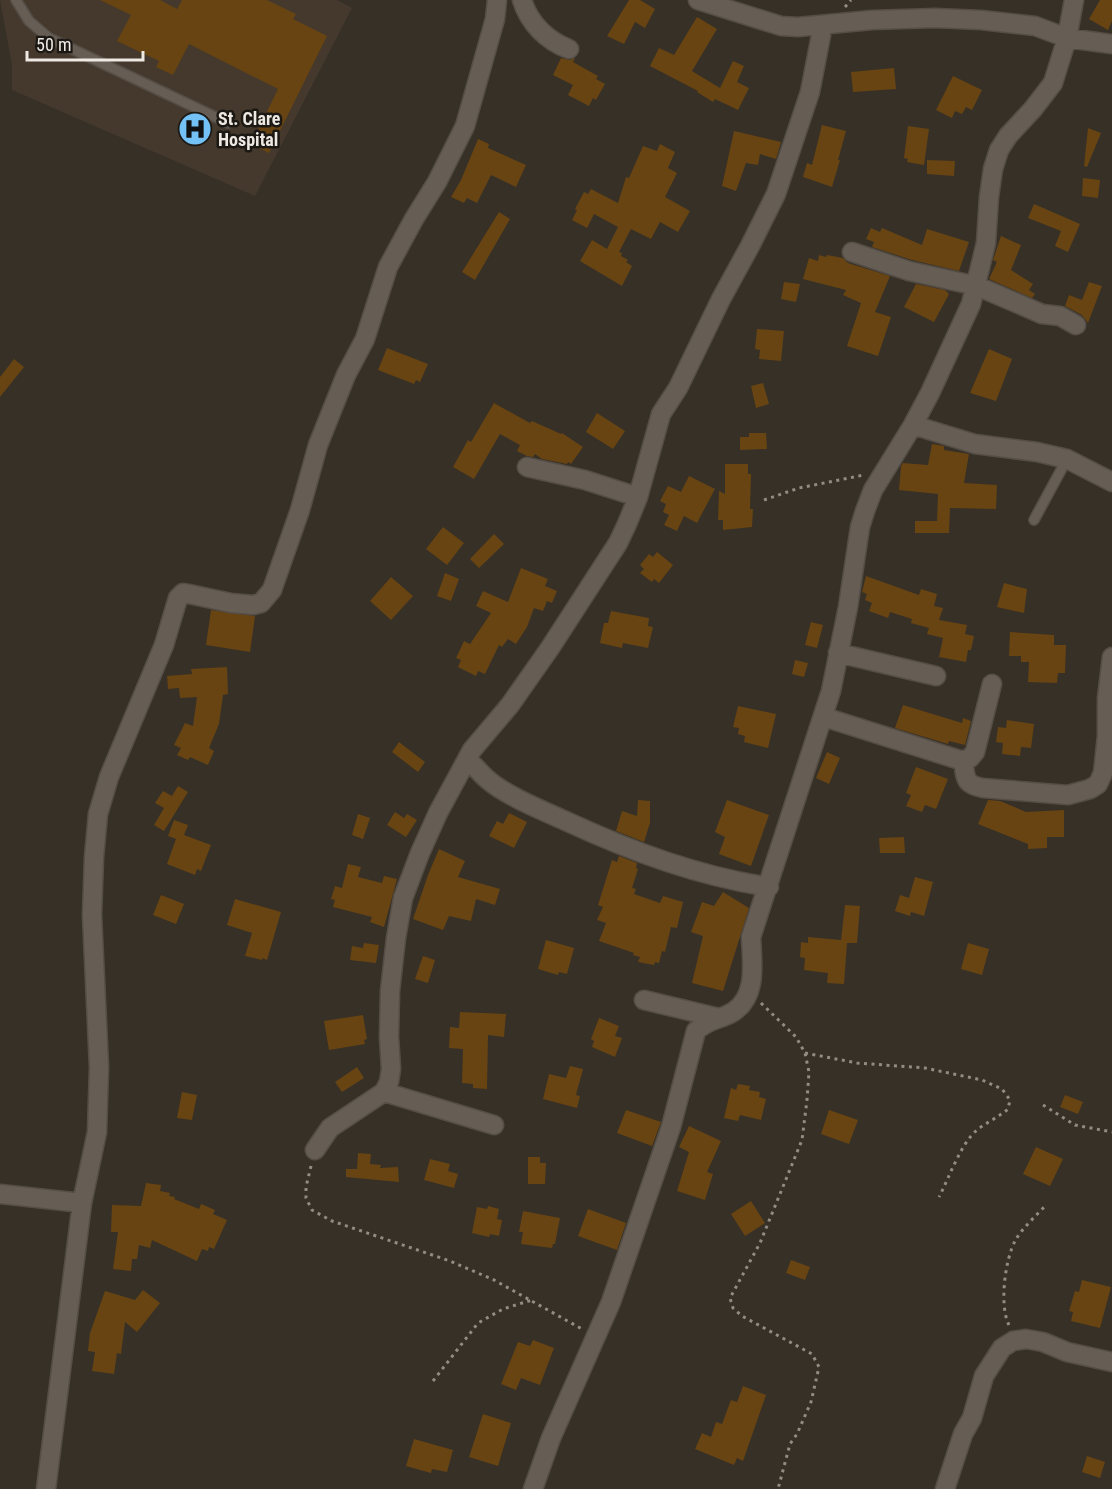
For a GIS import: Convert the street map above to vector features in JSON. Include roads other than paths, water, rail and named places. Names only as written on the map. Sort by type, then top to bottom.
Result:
[{"type":"street","points":[[46,1489],[82,1203],[97,1132],[99,1067],[92,915],[98,814],[109,777],[164,645],[178,598],[183,593],[253,605],[261,603],[273,590],[300,510],[318,445],[346,375],[365,339],[388,267],[465,126],[495,19],[497,0]]},
{"type":"street","points":[[522,0],[531,20],[544,34],[554,43],[569,49]]},
{"type":"street","points":[[698,0],[781,26],[823,26],[873,20],[925,18],[981,20],[1035,26],[1067,38],[1112,44]]},
{"type":"street","points":[[533,1489],[551,1438],[611,1302],[671,1127],[696,1031],[705,1023],[735,1011],[750,990],[753,975],[752,937],[824,717],[848,608],[860,527],[873,490],[913,425],[960,330],[976,286],[986,243],[993,169],[999,150],[1053,83],[1067,38],[1074,0]]},
{"type":"street","points":[[315,1150],[330,1128],[384,1092],[389,1082],[391,1069],[390,991],[403,898],[420,853],[438,813],[472,750],[510,705],[618,543],[638,497],[661,414],[678,388],[776,194],[810,92],[823,26]]},
{"type":"street","points":[[852,252],[909,271],[976,286],[1042,314],[1060,316],[1076,325]]},
{"type":"street","points":[[913,425],[975,444],[1036,452],[1067,459],[1089,468],[1112,482]]},
{"type":"street","points":[[527,467],[585,480],[638,497]]},
{"type":"street","points":[[838,653],[936,676]]},
{"type":"street","points":[[963,761],[966,780],[971,785],[983,788],[1068,795],[1090,789],[1098,784],[1103,773],[1107,736],[1107,698],[1112,657]]},
{"type":"street","points":[[824,717],[963,761],[975,752],[993,684]]},
{"type":"street","points":[[467,759],[488,780],[525,802],[605,839],[689,870],[769,887]]},
{"type":"street","points":[[644,999],[719,1018]]},
{"type":"street","points":[[384,1092],[494,1125]]},
{"type":"street","points":[[0,1194],[82,1203]]},
{"type":"street","points":[[945,1489],[963,1434],[972,1418],[984,1376],[1002,1348],[1012,1341],[1026,1339],[1043,1342],[1067,1352],[1112,1362]]},
{"type":"lane","points":[[16,0],[29,21],[49,38],[228,123]]},
{"type":"lane","points":[[1034,520],[1067,459]]},
{"type":"place","name":"St. Clare Hospital","points":[[195,129]]}]
